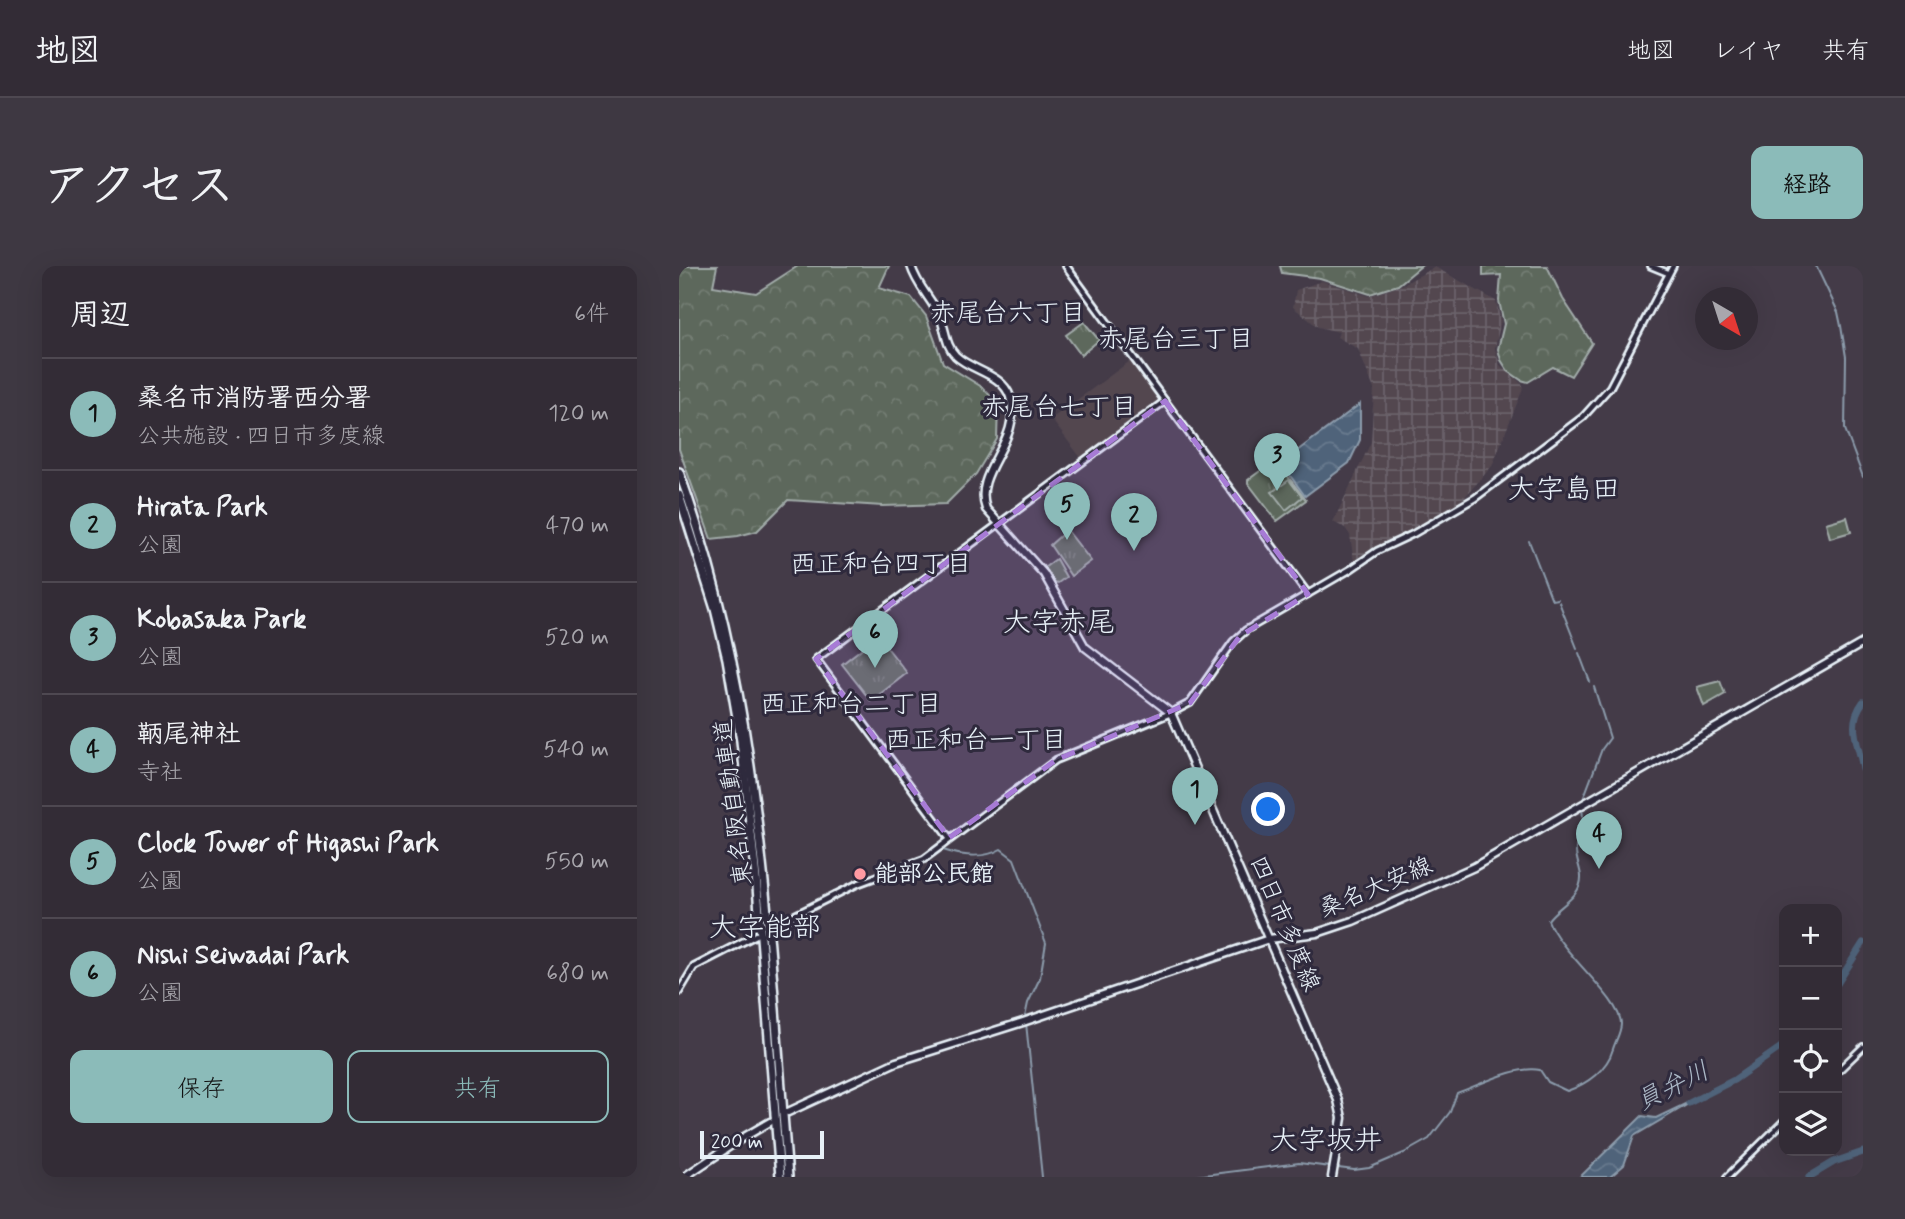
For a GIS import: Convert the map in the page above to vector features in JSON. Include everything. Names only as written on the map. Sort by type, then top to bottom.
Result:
[{"type":"highway","name":"東名阪自動車道","points":[[679,472],[721,606],[748,740],[764,886],[788,1177]]},
{"type":"highway","name":"東名阪自動車道","points":[[679,495],[715,609],[741,741],[757,887],[780,1177]]},
{"type":"main road","name":"四日市多度線","points":[[911,266],[918,285],[940,317],[954,353],[1000,382],[1010,398],[1011,420],[1007,439],[986,480],[983,492],[986,509],[1044,574],[1085,647],[1171,713],[1342,1110],[1333,1174]]},
{"type":"main road","name":"桑名大安線","points":[[788,1112],[896,1062],[1269,939],[1334,928],[1474,867],[1863,643]]},
{"type":"main road","points":[[684,1177],[770,1122]]},
{"type":"street","points":[[1066,266],[1308,594]]},
{"type":"street","points":[[1651,266],[1668,273]]},
{"type":"street","points":[[771,927],[857,884],[924,859],[1056,760],[1190,703],[1240,636],[1377,551],[1413,534],[1475,498],[1583,417],[1610,387],[1673,266]]},
{"type":"street","points":[[949,838],[816,659],[1165,401]]},
{"type":"street","points":[[679,992],[694,967],[756,935]]},
{"type":"street","points":[[1842,1067],[1863,1046]]},
{"type":"street","points":[[1727,1177],[1779,1126]]},
{"type":"highlighted area","points":[[1165,401],[1308,594],[1240,636],[1190,703],[1056,760],[949,838],[816,659]]},
{"type":"shaded area","points":[[1435,267],[1496,301],[1501,321],[1495,348],[1500,365],[1523,385],[1522,391],[1492,466],[1458,505],[1354,563],[1350,535],[1345,528],[1333,522],[1371,442],[1374,389],[1358,349],[1337,337],[1339,332],[1318,327],[1293,307],[1296,290],[1322,281],[1369,296],[1400,286]]},
{"type":"shaded area","points":[[1130,361],[1159,398],[1158,401],[1081,458],[1051,419]]},
{"type":"green space","points":[[679,266],[717,266],[713,286],[756,293],[798,266],[889,266],[879,288],[911,297],[926,316],[943,363],[982,387],[998,404],[997,439],[976,474],[946,504],[883,506],[788,500],[757,531],[711,539],[679,449]]},
{"type":"green space","points":[[1280,266],[1421,266],[1398,285],[1370,294],[1320,278],[1282,273]]},
{"type":"green space","points":[[1483,266],[1547,266],[1563,299],[1592,343],[1571,376],[1553,367],[1528,382],[1508,371],[1498,349],[1504,324],[1499,301],[1501,275],[1483,276]]},
{"type":"green space","points":[[1084,322],[1099,340],[1081,355],[1066,335]]},
{"type":"green space","points":[[1275,460],[1306,500],[1277,521],[1248,483],[1248,480]]},
{"type":"green space","points":[[1289,480],[1302,497],[1286,510],[1272,492]]},
{"type":"green space","points":[[1847,517],[1851,532],[1830,538],[1826,523]]},
{"type":"green space","points":[[1067,530],[1091,561],[1071,576],[1050,545]]},
{"type":"green space","points":[[1056,559],[1066,577],[1058,583],[1054,582],[1044,568]]},
{"type":"green space","points":[[878,636],[907,673],[871,701],[842,664]]},
{"type":"green space","points":[[1720,681],[1725,694],[1704,706],[1697,687]]},
{"type":"water","points":[[1360,404],[1360,440],[1349,463],[1305,496],[1281,463]]},
{"type":"water","points":[[1702,1096],[1634,1136],[1624,1165],[1610,1177],[1580,1177],[1642,1116],[1656,1118]]},
{"type":"waterway","points":[[1816,266],[1838,312],[1846,357],[1845,429],[1863,477]]},
{"type":"waterway","points":[[1529,541],[1552,600],[1558,599]]},
{"type":"waterway","points":[[1559,602],[1577,648]]},
{"type":"waterway","points":[[1579,653],[1590,682]]},
{"type":"waterway","points":[[1582,802],[1602,749],[1610,738],[1594,687]]},
{"type":"waterway","points":[[1863,702],[1854,727],[1863,769]]},
{"type":"waterway","points":[[1188,1177],[1299,1163],[1354,1170],[1369,1168],[1429,1139],[1450,1112],[1457,1093],[1520,1070],[1540,1070],[1548,1082],[1567,1091],[1595,1075],[1610,1057],[1619,1034],[1621,1024],[1618,1014],[1601,988],[1564,946],[1548,920],[1573,896],[1580,884],[1576,851],[1582,824],[1582,809]]},
{"type":"waterway","points":[[943,850],[972,856],[1001,849],[1014,859],[1046,943],[1040,978],[1028,1003],[1025,1017]]},
{"type":"waterway","name":"員弁川","points":[[1842,976],[1863,943]]},
{"type":"waterway","points":[[1026,1023],[1042,1177]]},
{"type":"waterway","name":"員弁川","points":[[1689,1103],[1734,1080],[1779,1048]]},
{"type":"waterway","points":[[1809,1177],[1834,1162],[1863,1152]]},
{"type":"place","name":"Kobasaka Park","points":[[1277,491]]},
{"type":"place","name":"Clock Tower of Higashi Park","points":[[1067,540]]},
{"type":"place","name":"Hirata Park","points":[[1134,551]]},
{"type":"place","name":"Nishi Seiwadai Park","points":[[875,668]]},
{"type":"place","name":"桑名市消防署西分署","points":[[1195,825]]},
{"type":"place","name":"鞆尾神社","points":[[1599,869]]},
{"type":"place","name":"能部公民館","points":[[860,874]]},
{"type":"district","name":"赤尾台六丁目","points":[[1008,314]]},
{"type":"district","name":"赤尾台三丁目","points":[[1176,340]]},
{"type":"district","name":"赤尾台七丁目","points":[[1059,408]]},
{"type":"district","name":"大字島田","points":[[1564,490]]},
{"type":"district","name":"西正和台四丁目","points":[[881,565]]},
{"type":"district","name":"大字赤尾","points":[[1059,623]]},
{"type":"district","name":"西正和台二丁目","points":[[851,705]]},
{"type":"district","name":"西正和台一丁目","points":[[976,741]]},
{"type":"district","name":"大字能部","points":[[765,928]]},
{"type":"district","name":"大字坂井","points":[[1326,1141]]}]
